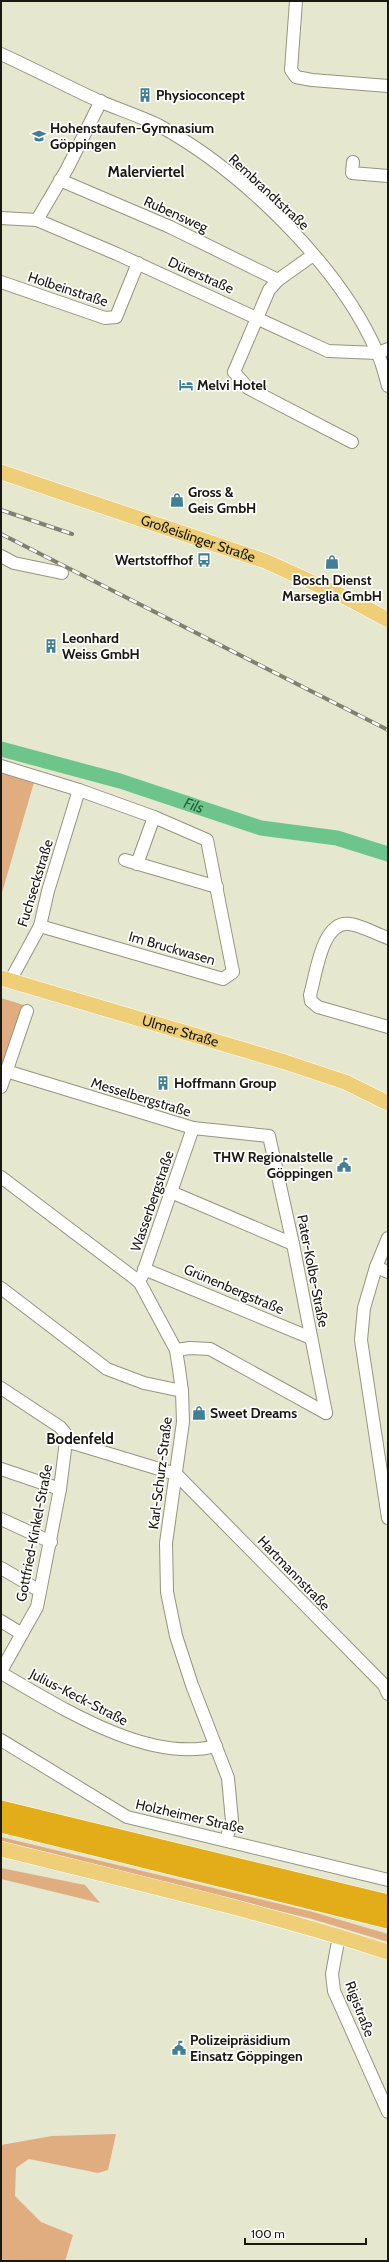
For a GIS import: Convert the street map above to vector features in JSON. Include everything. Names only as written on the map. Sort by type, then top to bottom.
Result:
[{"type":"highway","points":[[1,1809],[388,1903]]},
{"type":"highway","points":[[1,1824],[388,1920]]},
{"type":"main road","name":"Großeislinger Straße","points":[[1,472],[265,561],[349,598],[388,620]]},
{"type":"main road","name":"Ulmer Straße","points":[[5,980],[265,1056],[358,1088],[388,1103]]},
{"type":"main road","name":"Ulmer Straße","points":[[358,1088],[388,1093]]},
{"type":"main road","points":[[1,1849],[339,1936],[388,1952]]},
{"type":"street","points":[[296,1],[291,70],[296,77],[312,80],[388,86]]},
{"type":"street","name":"Rembrandtstraße","points":[[1,54],[101,101],[157,125],[203,153],[253,194],[313,255],[332,277],[383,351],[388,386]]},
{"type":"street","points":[[36,220],[60,180],[101,101]]},
{"type":"street","points":[[353,162],[352,173],[388,176]]},
{"type":"street","name":"Rubensweg","points":[[60,180],[170,227],[278,280]]},
{"type":"street","name":"Dürerstraße","points":[[1,218],[36,220],[257,317],[328,351],[383,351]]},
{"type":"street","points":[[313,255],[278,280],[269,290],[234,372],[248,388],[352,442]]},
{"type":"street","name":"Holbeinstraße","points":[[1,282],[105,318],[116,318],[138,264]]},
{"type":"street","points":[[1,556],[14,563],[62,573]]},
{"type":"street","name":"Im Bruckwasen","points":[[1,766],[79,790],[154,817],[207,840],[233,972],[223,979],[40,926]]},
{"type":"street","name":"Fuchseckstraße","points":[[5,980],[40,926],[48,891],[79,790]]},
{"type":"street","points":[[137,864],[154,817]]},
{"type":"street","points":[[125,860],[217,887]]},
{"type":"street","points":[[388,938],[350,924],[336,927],[327,935],[310,995],[311,1000],[318,1006],[388,1027]]},
{"type":"street","points":[[1,1087],[26,1011]]},
{"type":"street","name":"Messelbergstraße","points":[[6,1071],[193,1128],[269,1136]]},
{"type":"street","name":"Wasserbergstraße","points":[[140,1283],[193,1128]]},
{"type":"street","name":"Pater-Kolbe-Straße","points":[[176,1350],[190,1348],[210,1349],[326,1413],[293,1244],[269,1136]]},
{"type":"street","name":"Karl-Schurz-Straße","points":[[1,1177],[71,1228],[140,1283],[176,1350],[182,1391],[183,1422],[166,1543],[167,1592],[178,1642],[228,1778],[232,1821],[226,1840]]},
{"type":"street","points":[[171,1192],[293,1244]]},
{"type":"street","points":[[388,1238],[376,1266],[364,1308],[361,1340],[388,1518]]},
{"type":"street","points":[[376,1266],[388,1272]]},
{"type":"street","name":"Grünenbergstraße","points":[[144,1268],[311,1338]]},
{"type":"street","points":[[1,1288],[108,1369],[144,1383],[182,1391]]},
{"type":"street","points":[[1,1388],[60,1427],[65,1433],[66,1441],[176,1474]]},
{"type":"street","name":"Gottfried-Kinkel-Straße","points":[[1,1672],[37,1606],[42,1574],[51,1542],[66,1441]]},
{"type":"street","points":[[1,1469],[60,1489]]},
{"type":"street","name":"Hartmannstraße","points":[[176,1474],[382,1684],[388,1694]]},
{"type":"street","points":[[1,1519],[51,1542]]},
{"type":"street","points":[[1,1568],[40,1591]]},
{"type":"street","points":[[1,1621],[22,1634]]},
{"type":"street","name":"Julius-Keck-Straße","points":[[1,1672],[67,1711],[124,1736],[178,1749],[197,1751],[216,1746]]},
{"type":"street","name":"Holzheimer Straße","points":[[1,1740],[127,1817],[388,1880]]},
{"type":"street","name":"Rigistraße","points":[[339,1936],[332,1974],[334,1992],[388,2112]]},
{"type":"shaded area","points":[[1,762],[37,772],[1,896]]},
{"type":"shaded area","points":[[1,998],[27,1006],[1,1085]]},
{"type":"shaded area","points":[[1,1837],[313,1912],[388,1934],[388,1942],[312,1919],[1,1843]]},
{"type":"shaded area","points":[[1,1868],[85,1885],[100,1903],[1,1879]]},
{"type":"shaded area","points":[[116,2134],[108,2170],[98,2173],[29,2159],[16,2168],[15,2196],[41,2222],[73,2235],[65,2261],[1,2261],[1,2145],[52,2136]]},
{"type":"waterway","name":"Fils","points":[[1,749],[120,781],[261,828],[337,838],[388,854]]},
{"type":"railway","points":[[1,510],[72,534]]},
{"type":"railway","points":[[1,534],[388,730]]},
{"type":"place","name":"Physioconcept","points":[[145,95]]},
{"type":"place","name":"Hohenstaufen-Gymnasium Göppingen","points":[[39,136]]},
{"type":"place","name":"Melvi Hotel","points":[[186,385]]},
{"type":"place","name":"Gross & Geis GmbH","points":[[177,500]]},
{"type":"place","name":"Wertstoffhof","points":[[204,560]]},
{"type":"place","name":"Bosch Dienst Marseglia GmbH","points":[[332,562]]},
{"type":"place","name":"Leonhard Weiss GmbH","points":[[51,646]]},
{"type":"place","name":"Hoffmann Group","points":[[163,1083]]},
{"type":"place","name":"THW Regionalstelle Göppingen","points":[[344,1165]]},
{"type":"place","name":"Sweet Dreams","points":[[199,1413]]},
{"type":"place","name":"Polizeipräsidium Einsatz Göppingen","points":[[179,2048]]},
{"type":"district","name":"Malerviertel","points":[[146,172]]},
{"type":"district","name":"Bodenfeld","points":[[80,1439]]}]
